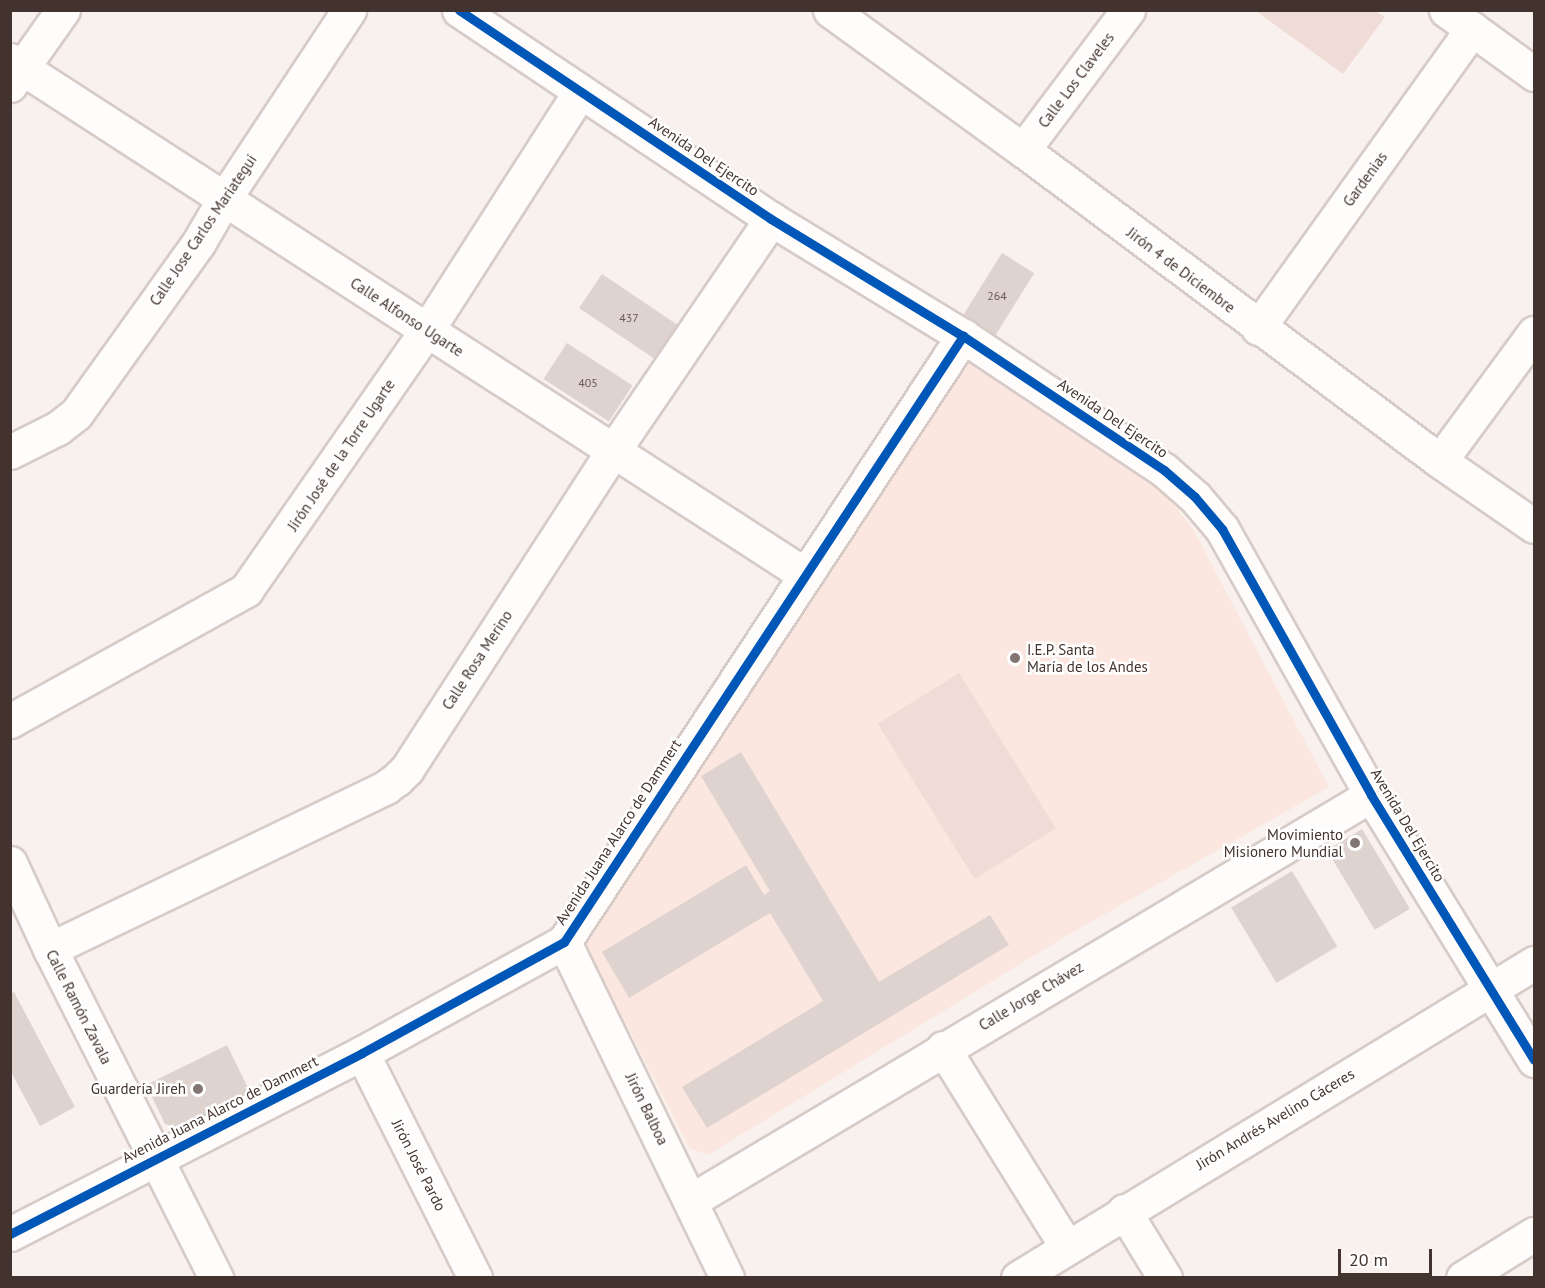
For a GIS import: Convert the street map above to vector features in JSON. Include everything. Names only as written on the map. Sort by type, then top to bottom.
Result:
[{"type":"street","points":[[15,71],[63,10]]},
{"type":"street","name":"Calle Jose Carlos Mariategui","points":[[10,452],[58,428],[76,414],[199,242],[224,199],[349,10]]},
{"type":"street","name":"Avenida Del Ejercito","points":[[459,10],[771,219],[963,336],[1164,470],[1195,497],[1222,529],[1371,795],[1534,1060]]},
{"type":"street","name":"Calle Los Claveles","points":[[1023,150],[1128,10]]},
{"type":"street","name":"Jirón 4 de Diciembre","points":[[833,11],[1023,150],[1258,328],[1440,461],[1534,526]]},
{"type":"street","points":[[1459,20],[1534,74]]},
{"type":"street","name":"Gardenias","points":[[1258,328],[1459,20]]},
{"type":"street","name":"Calle Alfonso Ugarte","points":[[15,71],[224,199],[804,574]]},
{"type":"street","name":"Jirón José de la Torre Ugarte","points":[[10,721],[246,590],[427,330],[580,92]]},
{"type":"street","name":"Calle Rosa Merino","points":[[50,949],[386,787],[407,769],[613,451],[771,219]]},
{"type":"street","points":[[1440,461],[1534,333]]},
{"type":"street","name":"Avenida Juana Alarco de Dammert","points":[[10,1234],[362,1053],[564,942],[804,574],[963,336]]},
{"type":"street","name":"Calle Jorge Chávez","points":[[692,1200],[943,1048],[1371,795]]},
{"type":"street","name":"Calle Ramón Zavala","points":[[10,863],[50,949],[216,1278]]},
{"type":"street","name":"Jirón Balboa","points":[[564,942],[692,1200],[728,1278]]},
{"type":"street","name":"Jirón Andrés Avelino Cáceres","points":[[1018,1278],[1124,1211],[1534,963]]},
{"type":"street","points":[[943,1048],[1067,1247]]},
{"type":"street","name":"Jirón José Pardo","points":[[362,1053],[475,1278]]},
{"type":"street","points":[[1124,1211],[1165,1278]]},
{"type":"street","points":[[1463,1278],[1534,1234]]},
{"type":"shaded area","points":[[1256,11],[1375,11],[1385,17],[1343,74]]},
{"type":"shaded area","name":"I.E.P. Santa María de los Andes","points":[[969,359],[1161,489],[1193,529],[1329,787],[1063,938],[708,1155],[690,1149],[582,938]]},
{"type":"shaded area","points":[[959,673],[1056,828],[975,879],[878,724]]},
{"type":"building","points":[[1002,253],[1034,273],[992,340],[960,320]]},
{"type":"building","points":[[602,274],[680,327],[657,361],[579,308]]},
{"type":"building","points":[[567,343],[632,385],[609,422],[544,379]]},
{"type":"building","points":[[741,752],[879,982],[990,915],[1009,945],[707,1128],[682,1087],[823,1001],[770,913],[629,998],[602,952],[746,865],[764,895],[770,891],[701,776]]},
{"type":"building","points":[[1362,829],[1410,909],[1375,930],[1327,850]]},
{"type":"building","points":[[1292,871],[1337,946],[1276,983],[1231,908]]},
{"type":"building","points":[[14,992],[75,1107],[40,1126],[10,1070],[10,995]]},
{"type":"building","name":"Guardería Jireh","points":[[227,1045],[250,1092],[178,1128],[165,1124],[146,1085]]},
{"type":"cycle path","points":[[459,10],[771,219],[963,336],[1164,470],[1195,497],[1222,529],[1371,795],[1534,1060]]},
{"type":"cycle path","points":[[10,1234],[362,1053],[564,942],[963,336]]},
{"type":"place","name":"I.E.P. Santa María de los Andes","points":[[1015,658]]},
{"type":"place","name":"Movimiento Misionero Mundial","points":[[1355,843]]},
{"type":"place","name":"Guardería Jireh","points":[[198,1089]]}]
